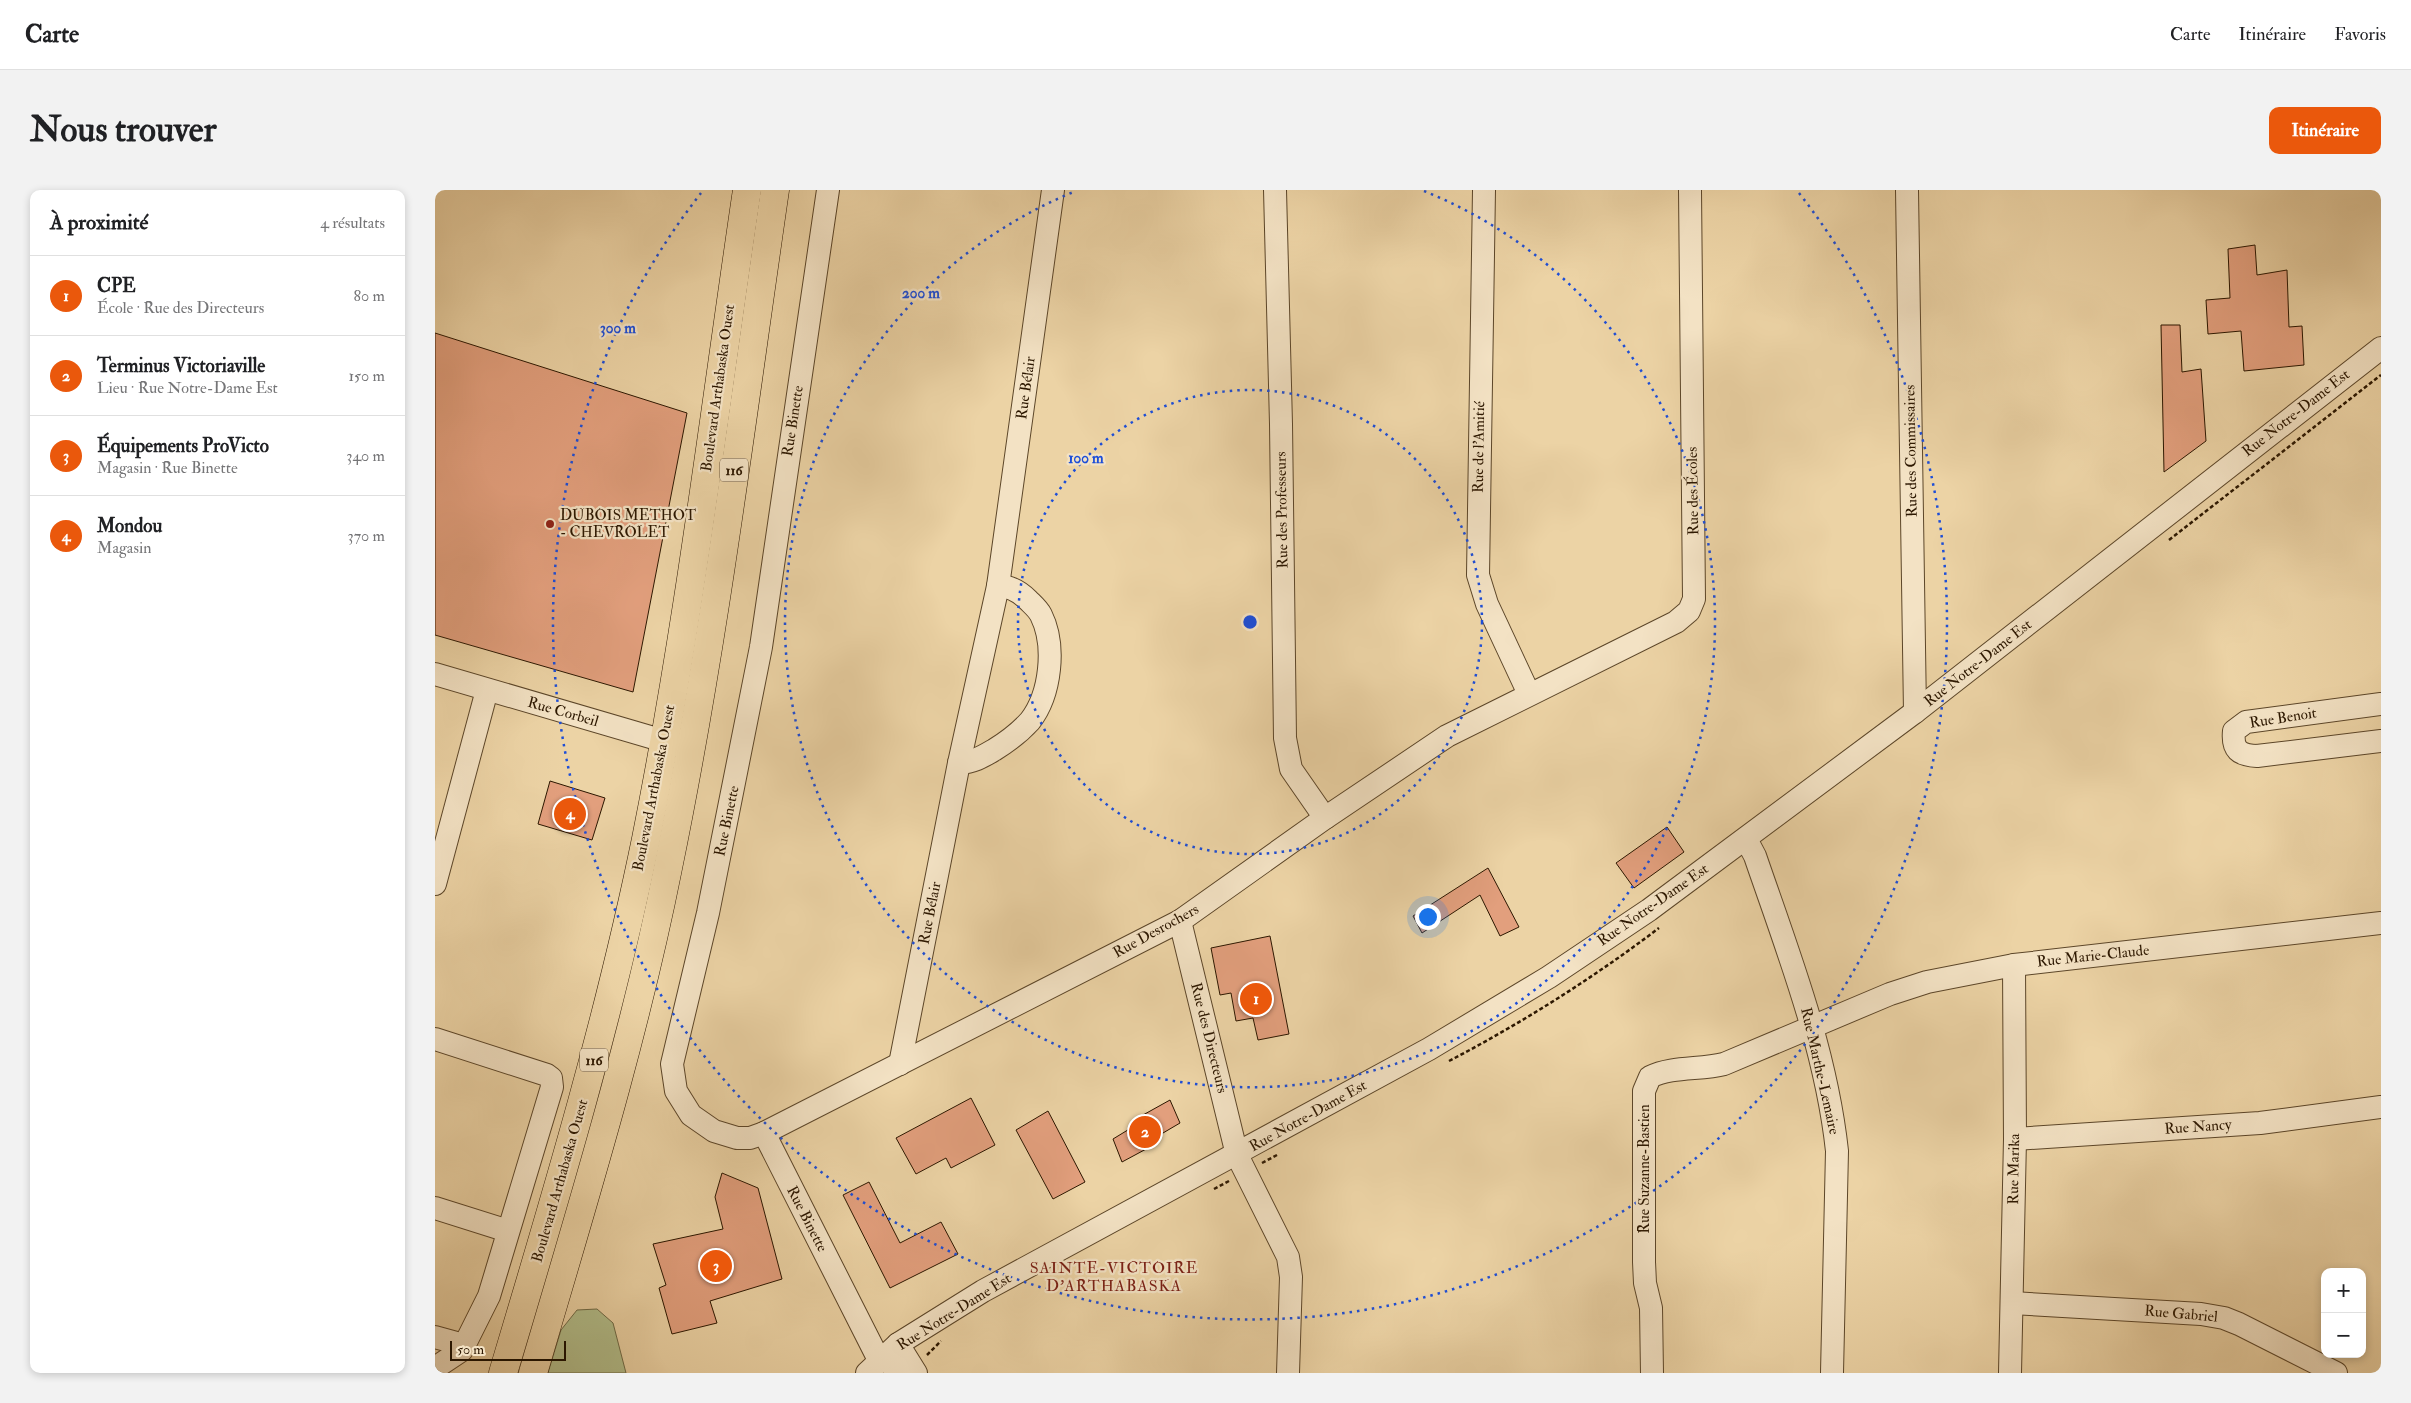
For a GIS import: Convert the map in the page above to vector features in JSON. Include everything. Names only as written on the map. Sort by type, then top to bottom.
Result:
[{"type":"main road","name":"Boulevard Arthabaska Ouest","points":[[503,1373],[595,1057],[621,952],[665,742],[747,190]]},
{"type":"main road","name":"Boulevard Arthabaska Ouest","points":[[533,1373],[620,1072],[668,872],[708,650],[775,190]]},
{"type":"street","name":"Rue Binette","points":[[828,190],[761,647],[708,913],[672,1064],[676,1091],[691,1115],[713,1131],[737,1138],[750,1138],[764,1134],[885,1361],[916,1373]]},
{"type":"street","name":"Rue Bélair","points":[[900,1064],[959,763],[999,586],[1053,190]]},
{"type":"street","name":"Rue des Professeurs","points":[[1275,190],[1281,424],[1285,738],[1291,770],[1325,818]]},
{"type":"street","name":"Rue de l'Amitié","points":[[1484,190],[1478,576],[1487,604],[1529,694]]},
{"type":"street","name":"Rue des Écoles","points":[[1529,694],[1677,622],[1689,611],[1694,599],[1690,190]]},
{"type":"street","name":"Rue des Commissaires","points":[[1907,190],[1915,712]]},
{"type":"street","name":"Rue Notre-Dame Est","points":[[885,1361],[983,1291],[1429,1049],[1541,982],[1649,910],[1915,712],[2381,348]]},
{"type":"street","points":[[959,763],[974,762],[1007,742],[1030,720],[1042,699],[1048,676],[1050,651],[1047,629],[1040,612],[1022,594],[1008,586],[999,586]]},
{"type":"street","name":"Rue Corbeil","points":[[435,674],[691,749]]},
{"type":"street","points":[[435,884],[487,690]]},
{"type":"street","name":"Rue Desrochers","points":[[764,1134],[1180,921],[1325,818],[1447,736],[1529,694]]},
{"type":"street","name":"Rue Benoit","points":[[2381,704],[2246,722],[2234,731],[2233,743],[2237,750],[2246,755],[2257,756],[2381,741]]},
{"type":"street","name":"Rue Marthe-Lemaire","points":[[1746,839],[1755,856],[1813,1026],[1834,1124],[1837,1151],[1832,1373]]},
{"type":"street","name":"Rue des Directeurs","points":[[1180,921],[1237,1154],[1288,1257],[1291,1277],[1288,1373]]},
{"type":"street","name":"Rue Marie-Claude","points":[[1813,1026],[1927,982],[2013,965],[2381,923]]},
{"type":"street","name":"Rue Marika","points":[[2010,1373],[2015,1139],[2013,965]]},
{"type":"street","name":"Rue Suzanne-Bastien","points":[[1652,1373],[1652,1326],[1644,1262],[1644,1091],[1650,1077],[1661,1072],[1708,1068],[1724,1064],[1813,1026]]},
{"type":"street","points":[[435,1039],[547,1075],[551,1078],[551,1087],[489,1296],[457,1355],[435,1368]]},
{"type":"street","name":"Rue Nancy","points":[[2015,1139],[2260,1123],[2381,1107]]},
{"type":"street","points":[[435,1208],[508,1231]]},
{"type":"street","name":"Rue Gabriel","points":[[2012,1303],[2201,1314],[2224,1318],[2337,1373]]},
{"type":"street","points":[[435,1336],[464,1345]]},
{"type":"green space","points":[[597,1309],[613,1323],[626,1373],[548,1373],[561,1330],[577,1310]]},
{"type":"building","points":[[2255,245],[2257,275],[2287,270],[2289,327],[2302,326],[2304,365],[2244,371],[2241,331],[2208,334],[2206,300],[2230,298],[2228,249]]},
{"type":"building","points":[[2161,325],[2180,325],[2182,372],[2201,369],[2206,441],[2164,472]]},
{"type":"building","name":"DUBOIS METHOT - CHEVROLET","points":[[435,333],[687,413],[633,692],[435,635]]},
{"type":"building","points":[[550,781],[605,798],[592,840],[538,824]]},
{"type":"building","points":[[1667,827],[1684,852],[1634,888],[1616,863]]},
{"type":"building","points":[[1488,868],[1519,927],[1500,936],[1480,895],[1422,933],[1413,916]]},
{"type":"building","points":[[1270,936],[1289,1034],[1258,1040],[1253,1018],[1236,1021],[1231,993],[1220,995],[1211,948]]},
{"type":"building","points":[[971,1098],[995,1145],[951,1168],[946,1158],[916,1174],[896,1138]]},
{"type":"building","points":[[1170,1100],[1180,1123],[1146,1143],[1148,1148],[1122,1162],[1113,1139],[1136,1125],[1134,1120]]},
{"type":"building","points":[[1048,1111],[1085,1182],[1053,1199],[1016,1130]]},
{"type":"building","points":[[722,1173],[758,1188],[782,1279],[710,1301],[717,1323],[672,1334],[659,1288],[666,1285],[653,1244],[723,1229],[715,1197]]},
{"type":"building","points":[[869,1182],[900,1243],[941,1222],[958,1254],[890,1288],[843,1195]]},
{"type":"place","name":"DUBOIS METHOT - CHEVROLET","points":[[550,524]]},
{"type":"place","name":"Mondou","points":[[570,814]]},
{"type":"place","name":"CPE","points":[[1256,999]]},
{"type":"place","name":"Terminus Victoriaville","points":[[1145,1132]]},
{"type":"place","name":"Équipements ProVicto","points":[[716,1266]]},
{"type":"district","name":"SAINTE-VICTOIRE D'ARTHABASKA","points":[[1114,1277]]}]
